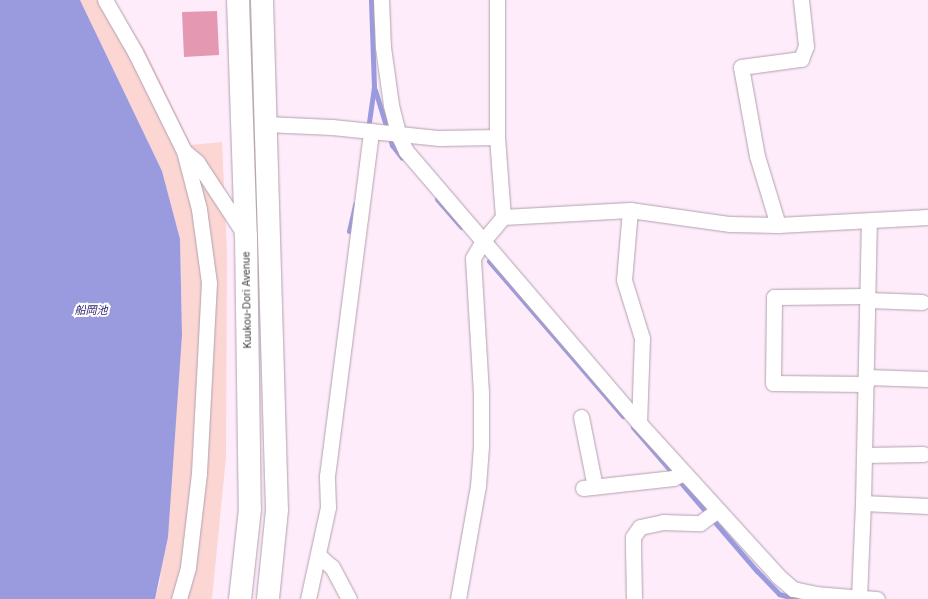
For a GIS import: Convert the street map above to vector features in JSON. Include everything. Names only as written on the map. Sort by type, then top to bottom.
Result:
[{"type":"highway","name":"Kuukou-Dori Avenue","points":[[238,0],[246,236],[250,509],[240,599]]},
{"type":"highway","points":[[262,0],[277,510],[268,599]]},
{"type":"street","points":[[105,0],[134,52],[184,151],[199,209],[209,283],[199,473],[188,567],[179,599]]},
{"type":"street","points":[[381,0],[383,47],[398,134],[406,151],[639,423],[679,475],[713,514],[778,576],[793,589],[816,594],[877,599]]},
{"type":"street","points":[[458,599],[478,486],[481,446],[481,393],[473,258],[483,241],[503,217],[498,138],[497,0]]},
{"type":"street","points":[[778,225],[757,156],[741,67],[801,59],[806,46],[801,0]]},
{"type":"street","points":[[265,124],[371,131],[439,138],[498,138]]},
{"type":"street","points":[[308,599],[328,507],[327,476],[371,131]]},
{"type":"street","points":[[184,151],[197,162],[246,236]]},
{"type":"street","points":[[503,217],[630,210],[730,224],[778,225],[928,217]]},
{"type":"street","points":[[630,210],[624,280],[642,338],[639,423]]},
{"type":"street","points":[[859,598],[863,503],[869,221]]},
{"type":"street","points":[[922,302],[868,298],[774,297],[774,383],[928,379]]},
{"type":"street","points":[[581,417],[589,487],[679,475]]},
{"type":"street","points":[[864,455],[923,454]]},
{"type":"street","points":[[863,503],[928,506]]},
{"type":"street","points":[[634,599],[633,537],[640,527],[663,522],[700,523],[713,514]]},
{"type":"street","points":[[318,555],[332,568],[349,599]]},
{"type":"shaded area","points":[[80,0],[113,0],[146,52],[191,145],[222,142],[227,252],[226,457],[212,599],[155,599],[160,581],[182,335],[180,239],[162,171]]},
{"type":"water","name":"船岡池","points":[[0,0],[80,0],[162,171],[180,239],[182,335],[168,537],[155,599],[0,599]]},
{"type":"building","points":[[217,11],[219,55],[184,57],[182,12]]},
{"type":"waterway","points":[[368,129],[374,87],[371,0]]},
{"type":"waterway","points":[[375,90],[392,145],[402,158]]},
{"type":"waterway","points":[[437,199],[461,227]]},
{"type":"waterway","points":[[349,231],[355,204]]},
{"type":"waterway","points":[[489,261],[623,416]]},
{"type":"waterway","points":[[633,427],[757,571],[779,594],[796,599]]}]
